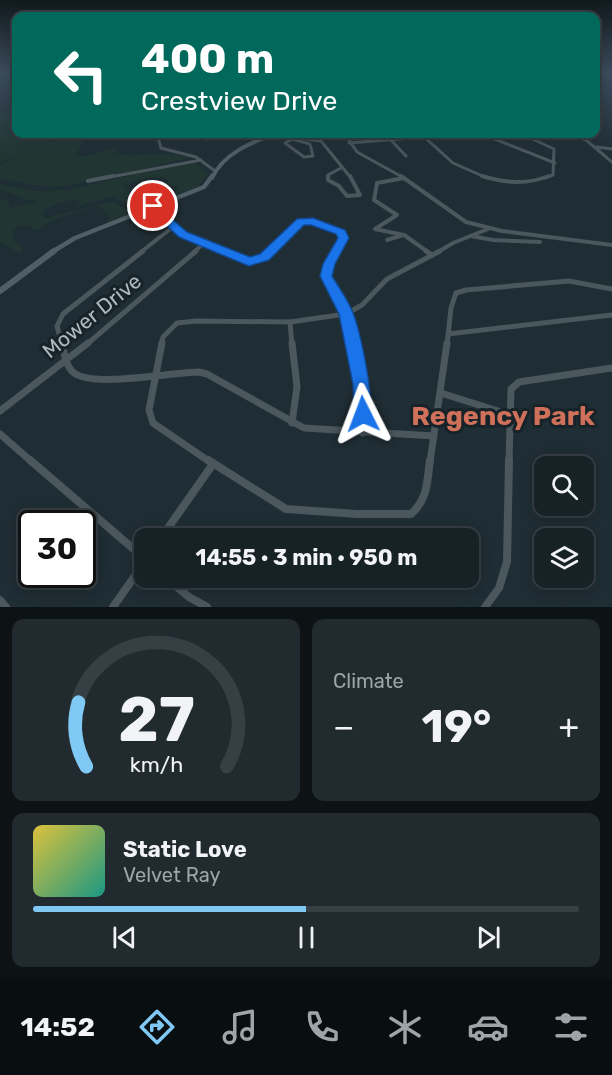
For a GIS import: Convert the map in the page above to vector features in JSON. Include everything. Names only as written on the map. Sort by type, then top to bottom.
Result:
[{"type":"main road","points":[[0,291],[66,243],[206,185],[215,171],[228,159],[264,138]]},
{"type":"street","points":[[157,138],[161,148],[196,157],[215,171]]},
{"type":"street","points":[[255,138],[259,140]]},
{"type":"street","points":[[347,138],[357,152],[404,178],[452,215],[466,222],[488,229],[580,243],[612,245]]},
{"type":"street","points":[[349,143],[398,138]]},
{"type":"street","points":[[426,138],[439,153],[463,170],[492,180],[535,182],[553,175],[555,152],[552,147],[531,138]]},
{"type":"street","points":[[492,138],[555,163]]},
{"type":"street","points":[[580,138],[586,140],[612,162]]},
{"type":"street","points":[[297,139],[312,145],[312,157],[304,157],[285,143],[287,140],[297,139],[321,141],[340,170],[359,187],[360,195],[352,197],[345,195],[339,186],[328,180],[327,177],[340,170]]},
{"type":"street","points":[[390,139],[406,156]]},
{"type":"street","points":[[595,147],[612,149]]},
{"type":"street","points":[[88,181],[201,160]]},
{"type":"street","points":[[404,178],[378,182],[374,198],[376,202],[397,215],[375,229],[403,235],[432,255]]},
{"type":"street","points":[[153,206],[183,234],[237,258],[254,261],[264,257],[301,221],[313,221],[341,232],[344,238],[329,264],[326,276],[346,314],[361,384],[363,433]]},
{"type":"street","points":[[174,226],[66,311],[57,326],[72,371],[78,376],[87,379],[154,376],[190,371],[207,374],[292,423],[313,430],[434,436]]},
{"type":"street","points":[[488,229],[453,243],[387,279],[362,305],[346,314],[290,322],[177,322],[163,337],[149,410],[153,423],[213,464],[286,509],[357,514],[411,514],[421,505],[424,498],[454,296],[466,290],[569,281],[612,289]]},
{"type":"street","points":[[387,240],[403,235]]},
{"type":"street","points":[[471,236],[478,240],[540,242]]},
{"type":"street","name":"Mower Drive","points":[[0,411],[105,330],[203,244]]},
{"type":"street","points":[[448,334],[612,315]]},
{"type":"street","points":[[290,322],[297,387],[292,423]]},
{"type":"street","points":[[485,607],[499,588],[507,562],[511,389],[519,382],[612,368]]},
{"type":"street","points":[[441,393],[510,415]]},
{"type":"street","points":[[0,434],[134,549]]},
{"type":"street","points":[[168,528],[213,464]]},
{"type":"street","points":[[113,607],[134,577]]},
{"type":"street","points":[[178,588],[207,607]]},
{"type":"street","points":[[0,600],[6,607]]},
{"type":"green space","points":[[0,112],[12,113],[12,138],[54,138],[41,145],[58,138],[82,138],[83,142],[76,154],[81,157],[115,148],[117,149],[114,153],[161,153],[190,158],[67,186],[46,187],[0,179],[0,165],[39,146],[0,164]]},
{"type":"green space","points":[[185,162],[196,163],[208,174],[198,187],[177,195],[173,193],[179,187],[161,185],[169,181],[164,178],[152,177],[139,180],[122,186],[128,189],[135,199],[150,204],[137,211],[113,196],[82,205],[77,205],[80,201],[65,201],[43,211],[43,217],[47,218],[107,202],[115,202],[131,213],[104,224],[110,218],[100,207],[95,206],[55,219],[35,231],[28,225],[18,226],[13,231],[14,240],[21,244],[23,250],[19,253],[0,242],[0,198],[8,201],[10,208],[38,202],[0,190],[0,184],[35,191],[68,190]]},
{"type":"district","name":"Regency Park","points":[[503,416]]},
{"type":"route","points":[[153,206],[183,234],[249,261],[264,257],[296,224],[304,220],[313,221],[341,232],[344,238],[329,264],[326,276],[346,314],[361,384],[363,414]]}]
